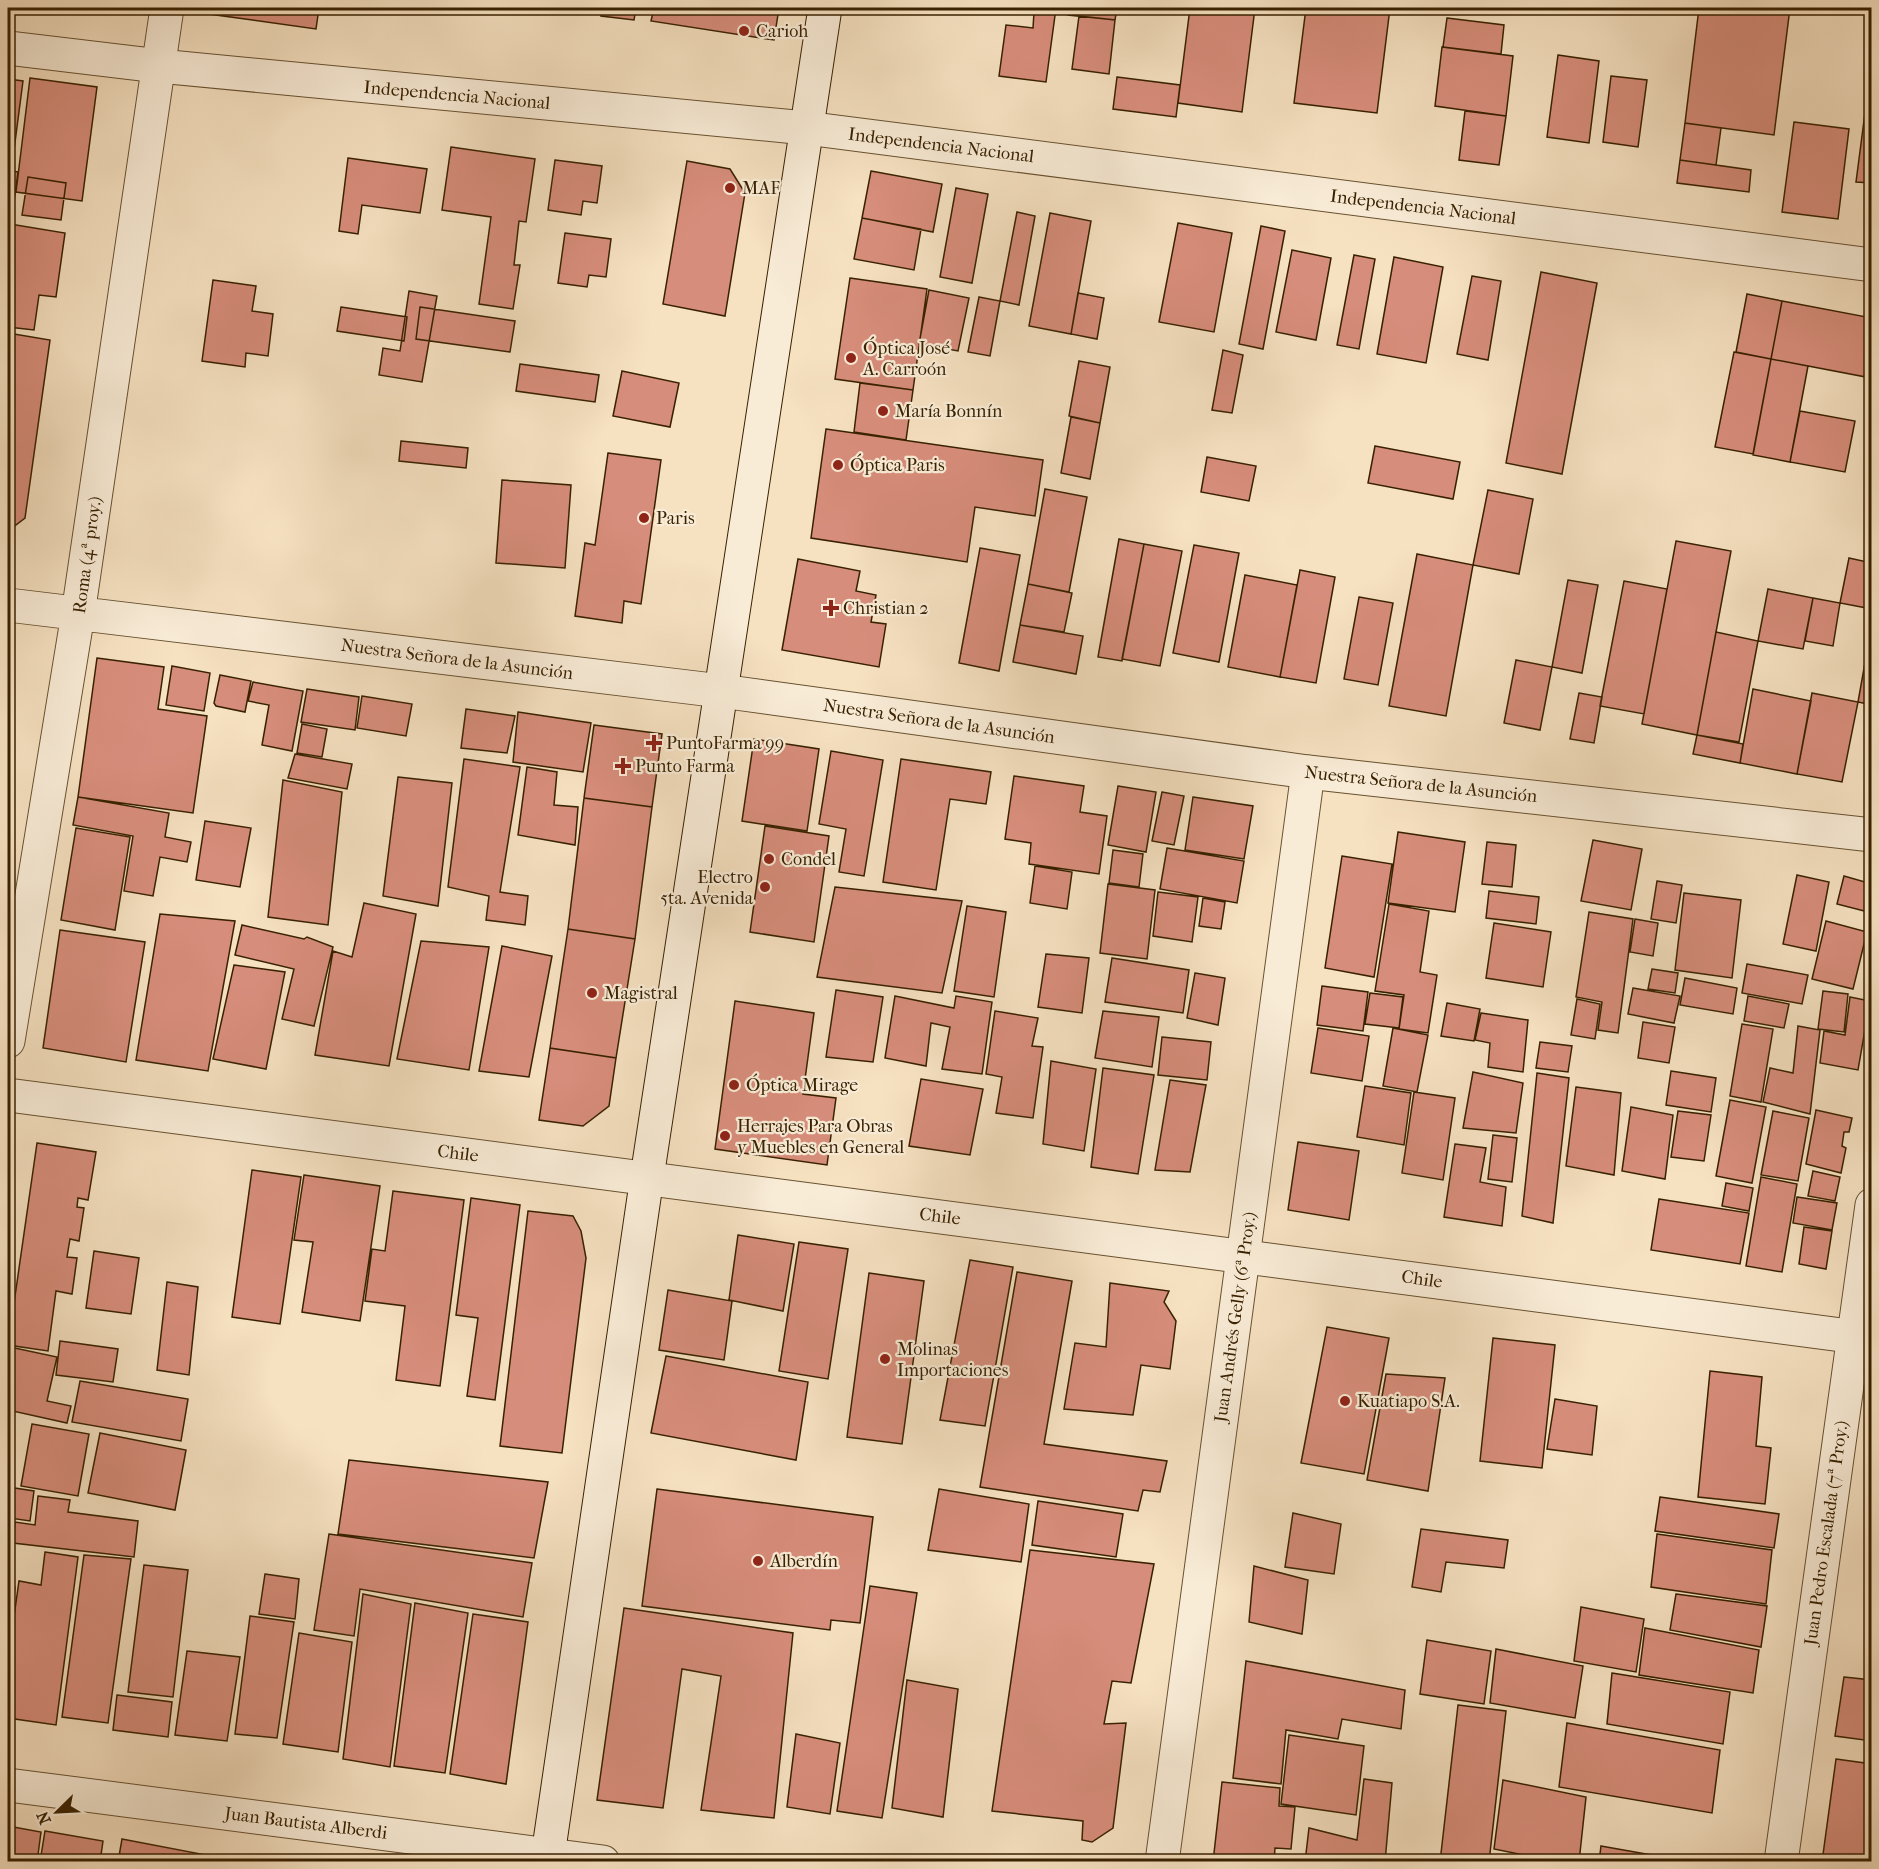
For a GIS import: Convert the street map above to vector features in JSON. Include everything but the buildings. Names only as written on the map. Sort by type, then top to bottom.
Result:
[{"type":"street","name":"Roma (4ª proy.)","points":[[8,1041],[78,614],[167,8]]},
{"type":"street","points":[[548,1858],[647,1178],[825,8]]},
{"type":"street","name":"Independencia Nacional","points":[[8,48],[159,66],[806,128],[1872,266]]},
{"type":"street","name":"Nuestra Señora de la Asunción","points":[[8,605],[721,691],[1308,772],[1872,835]]},
{"type":"street","name":"Juan Andrés Gelly (6ª Proy.)","points":[[1162,1862],[1308,772]]},
{"type":"street","name":"Chile","points":[[8,1095],[1862,1337]]},
{"type":"street","name":"Juan Pedro Escalada (7ª Proy.)","points":[[1780,1862],[1862,1337],[1872,1205]]},
{"type":"street","name":"Juan Bautista Alberdi","points":[[8,1785],[548,1858],[603,1862]]},
{"type":"place","name":"Carioh","points":[[744,31]]},
{"type":"place","name":"MAF","points":[[730,188]]},
{"type":"place","name":"Óptica José A. Carroón","points":[[851,358]]},
{"type":"place","name":"María Bonnín","points":[[883,411]]},
{"type":"place","name":"Óptica Paris","points":[[838,465]]},
{"type":"place","name":"Paris","points":[[644,518]]},
{"type":"place","name":"Christian 2","points":[[831,608]]},
{"type":"place","name":"PuntoFarma 99","points":[[654,743]]},
{"type":"place","name":"Punto Farma","points":[[623,766]]},
{"type":"place","name":"Condel","points":[[769,859]]},
{"type":"place","name":"Electro 5ta. Avenida","points":[[765,887]]},
{"type":"place","name":"Magistral","points":[[592,993]]},
{"type":"place","name":"Óptica Mirage","points":[[734,1085]]},
{"type":"place","name":"Herrajes Para Obras y Muebles en General","points":[[725,1136]]},
{"type":"place","name":"Molinas Importaciones","points":[[885,1359]]},
{"type":"place","name":"Kuatiapo S.A.","points":[[1345,1401]]},
{"type":"place","name":"Alberdín","points":[[758,1561]]}]
